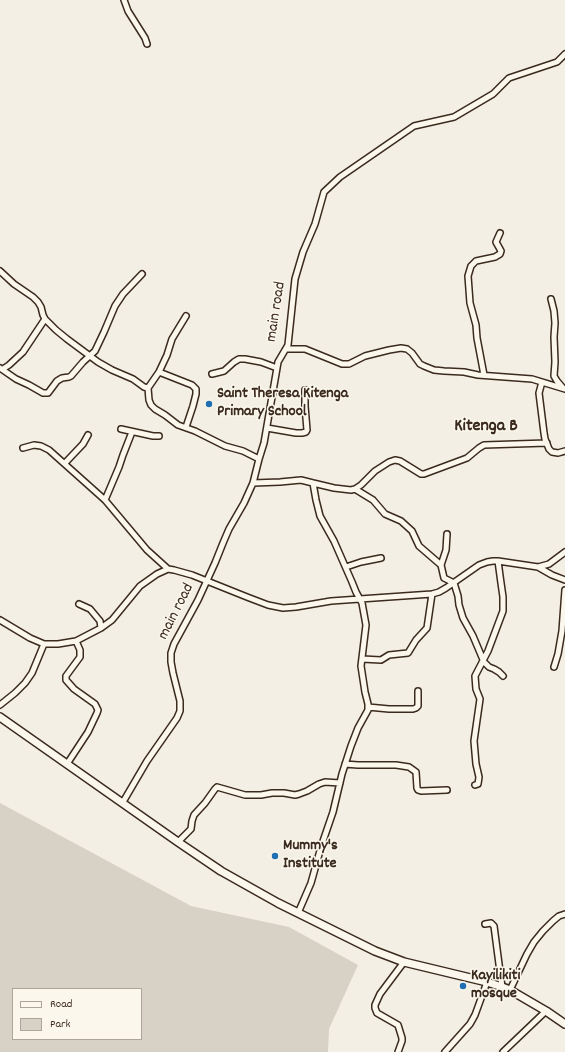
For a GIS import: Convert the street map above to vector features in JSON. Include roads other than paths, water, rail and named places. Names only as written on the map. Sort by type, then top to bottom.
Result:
[{"type":"main road","points":[[0,717],[221,871],[298,913],[366,947],[404,962],[487,982],[510,990],[565,1024]]},
{"type":"street","points":[[124,0],[128,11],[146,38],[147,44]]},
{"type":"street","name":"main road","points":[[123,802],[177,718],[180,710],[180,701],[172,673],[171,653],[174,644],[190,617],[207,582],[226,536],[253,483],[264,443],[278,362],[288,345],[295,279],[303,252],[315,224],[324,192],[340,177],[414,126],[454,117],[494,94],[509,78],[557,62],[565,54]]},
{"type":"street","points":[[484,375],[476,325],[470,303],[468,276],[471,266],[476,260],[495,257],[500,254],[501,251],[496,242],[500,233]]},
{"type":"street","points":[[0,271],[14,284],[38,302],[45,319],[56,330],[90,356],[112,370],[148,388]]},
{"type":"street","points":[[1,368],[16,379],[43,393],[48,393],[57,381],[71,376],[94,351],[115,306],[123,294],[142,274]]},
{"type":"street","points":[[551,299],[555,323],[554,376],[557,382],[565,389]]},
{"type":"street","points":[[186,316],[172,339],[167,355],[159,372],[148,388],[151,405],[178,424],[224,446],[246,452],[259,459]]},
{"type":"street","points":[[1,368],[9,365],[23,352],[32,341],[45,319]]},
{"type":"street","points":[[286,348],[304,349],[342,364],[349,364],[365,356],[401,348],[407,349],[412,353],[420,364],[434,370],[525,378],[565,389]]},
{"type":"street","points":[[212,374],[224,371],[239,359],[261,362],[277,368]]},
{"type":"street","points":[[159,372],[192,385],[196,389],[193,406],[186,427]]},
{"type":"street","points":[[542,382],[539,393],[544,433],[547,443],[552,452],[558,453],[565,451]]},
{"type":"street","points":[[267,428],[296,433],[306,432],[305,390]]},
{"type":"street","points":[[121,429],[152,436],[159,436]]},
{"type":"street","points":[[105,500],[132,432]]},
{"type":"street","points":[[65,463],[83,444],[88,435]]},
{"type":"street","points":[[253,483],[301,480],[351,490],[355,489],[375,471],[395,460],[400,461],[421,474],[424,474],[467,458],[484,445],[547,443]]},
{"type":"street","points":[[23,448],[34,445],[41,446],[49,450],[65,463],[105,500],[148,550],[168,569]]},
{"type":"street","points":[[298,913],[311,883],[345,764],[358,728],[368,707],[362,672],[362,659],[366,630],[362,603],[334,541],[320,516],[313,483]]},
{"type":"street","points":[[355,489],[373,500],[385,514],[401,521],[412,531],[419,546],[441,565]]},
{"type":"street","points":[[448,534],[446,550],[441,565],[444,578],[454,583],[463,618],[486,665],[503,676]]},
{"type":"street","points":[[538,567],[549,564],[565,552]]},
{"type":"street","points":[[346,567],[381,558]]},
{"type":"street","points":[[0,620],[30,638],[44,644],[58,644],[76,641],[102,628],[112,620],[140,586],[157,574],[168,569],[201,578],[207,582],[254,600],[283,608],[331,601],[432,594],[440,592],[479,565],[493,561],[538,567],[565,580]]},
{"type":"street","points":[[475,785],[478,784],[479,777],[474,741],[480,699],[476,689],[475,676],[488,651],[503,611],[503,597],[498,561]]},
{"type":"street","points":[[554,667],[562,631],[565,590]]},
{"type":"street","points":[[362,659],[381,660],[389,655],[408,654],[416,640],[427,628],[432,594]]},
{"type":"street","points":[[79,604],[90,609],[100,621],[102,628]]},
{"type":"street","points":[[68,764],[98,713],[95,704],[66,680],[66,676],[80,657],[80,650],[76,641]]},
{"type":"street","points":[[0,705],[24,683],[32,673],[44,644]]},
{"type":"street","points":[[368,707],[403,710],[416,708],[418,706],[418,691]]},
{"type":"street","points":[[345,764],[396,765],[409,767],[416,772],[418,790],[447,790]]},
{"type":"street","points":[[178,842],[191,830],[194,815],[217,787],[245,795],[284,793],[295,795],[325,782],[340,783]]},
{"type":"street","points":[[510,990],[534,942],[543,930],[559,916],[565,914]]},
{"type":"street","points":[[485,924],[491,923],[494,926],[502,987]]},
{"type":"street","points":[[398,1052],[402,1041],[399,1028],[396,1023],[377,1013],[375,1005],[380,994],[404,962]]},
{"type":"street","points":[[445,1052],[470,1024],[475,1015],[487,982]]},
{"type":"street","points":[[503,1052],[546,1011]]},
{"type":"place","name":"Saint Theresa Kitenga Primary School","points":[[209,404]]},
{"type":"place","name":"Mummy's Institute","points":[[275,856]]},
{"type":"place","name":"Kayilikiti mosque","points":[[463,986]]},
{"type":"district","name":"Kitenga B","points":[[486,428]]}]
